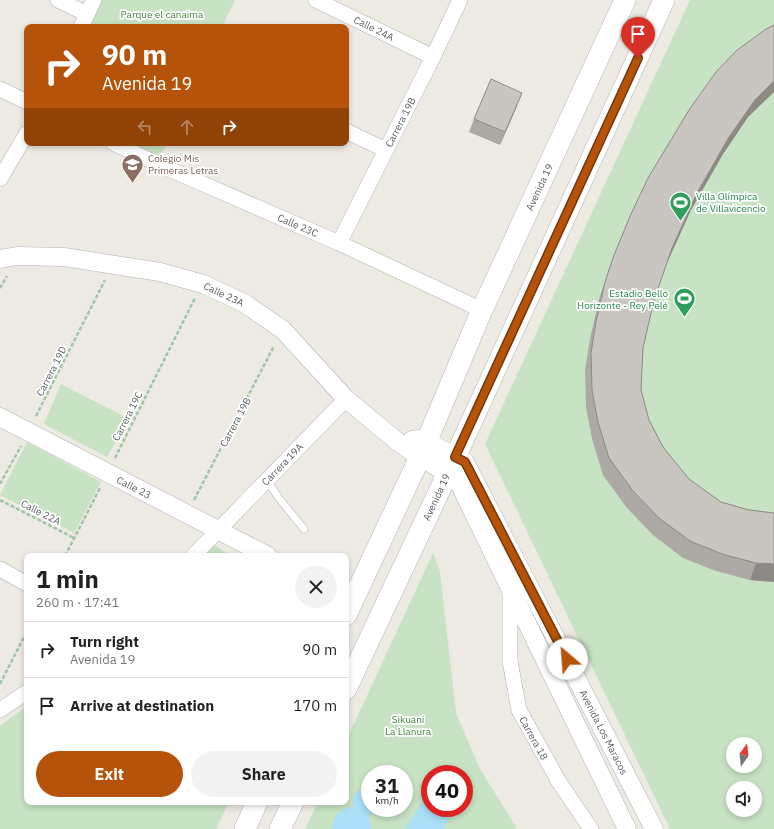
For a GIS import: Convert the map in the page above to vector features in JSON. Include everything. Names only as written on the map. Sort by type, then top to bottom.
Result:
[{"type":"main road","name":"Avenida 19","points":[[349,602],[423,449],[482,310],[625,0]]},
{"type":"main road","name":"Avenida 19","points":[[349,682],[451,465],[664,0]]},
{"type":"main road","points":[[244,829],[256,805]]},
{"type":"main road","points":[[280,829],[292,805]]},
{"type":"street","points":[[58,0],[84,21],[94,0]]},
{"type":"street","name":"Calle 24A","points":[[316,0],[433,57]]},
{"type":"street","name":"Carrera 19B","points":[[339,243],[433,57],[460,0]]},
{"type":"street","points":[[0,88],[24,100]]},
{"type":"street","points":[[349,132],[386,150]]},
{"type":"street","points":[[0,179],[24,138]]},
{"type":"street","name":"Calle 23C","points":[[119,146],[339,243],[482,310]]},
{"type":"street","name":"Calle 23A","points":[[0,259],[17,256],[64,257],[160,272],[203,284],[244,303],[283,330],[346,399],[398,442],[419,439],[423,449]]},
{"type":"street","name":"Carrera 19A","points":[[218,530],[346,399]]},
{"type":"street","name":"Calle 23","points":[[0,417],[262,553]]},
{"type":"street","name":"Avenida Los Maracos","points":[[423,449],[451,465],[627,829]]},
{"type":"street","name":"Avenida Los Maracos","points":[[451,465],[465,462],[654,829]]},
{"type":"street","points":[[196,553],[218,530]]},
{"type":"street","points":[[0,569],[24,582]]},
{"type":"street","name":"Carrera 18","points":[[510,588],[510,661],[518,710],[559,782],[591,829]]},
{"type":"street","points":[[0,710],[24,694]]},
{"type":"lane","points":[[267,480],[278,498],[304,529]]},
{"type":"path","name":"Carrera 19D","points":[[0,484],[114,264]]},
{"type":"path","name":"Carrera 19C","points":[[66,553],[203,284]]},
{"type":"path","name":"Carrera 19B","points":[[187,514],[283,330]]},
{"type":"path","name":"Calle 22A","points":[[0,500],[74,538]]},
{"type":"path","points":[[0,684],[24,637]]},
{"type":"green space","name":"Parque el canaima","points":[[101,0],[235,0],[223,24],[90,24]]},
{"type":"green space","name":"Villa Olímpica de Villavicencio","points":[[690,0],[774,0],[774,829],[670,829],[485,444]]},
{"type":"green space","points":[[134,146],[165,146],[159,158]]},
{"type":"green space","points":[[61,384],[129,419],[107,457],[44,424]]},
{"type":"green space","points":[[27,442],[101,482],[74,533],[0,495]]},
{"type":"green space","points":[[213,544],[226,553],[206,553]]},
{"type":"green space","name":"Sikuani La Llanura","points":[[433,553],[440,572],[456,713],[479,767],[517,829],[305,829],[317,805],[349,805],[349,735]]},
{"type":"green space","points":[[24,708],[24,805],[228,805],[216,829],[0,829],[0,726]]},
{"type":"water","points":[[361,790],[361,817],[369,817],[371,829],[332,829],[334,820],[338,814],[344,809],[353,807],[354,797]]},
{"type":"water","points":[[421,805],[421,817],[450,817],[443,829],[405,829]]},
{"type":"building","points":[[774,25],[774,81],[755,100],[729,137],[697,193],[672,248],[654,300],[643,348],[641,390],[649,420],[663,447],[689,479],[721,502],[749,510],[774,513],[774,564],[756,563],[722,554],[690,541],[659,518],[633,491],[609,458],[598,422],[592,390],[591,353],[605,282],[614,255],[648,178],[689,110],[716,72],[736,51],[766,29]]},
{"type":"building","points":[[491,79],[522,93],[505,132],[474,119]]},
{"type":"place","name":"Colegio Mis Primeras Letras","points":[[133,184]]},
{"type":"place","name":"Villa Olímpica de Villavicencio","points":[[681,222]]},
{"type":"place","name":"Estadio Bello Horizonte - Rey Pelé","points":[[684,318]]},
{"type":"route","points":[[567,659],[465,462],[455,457],[638,58]]}]
